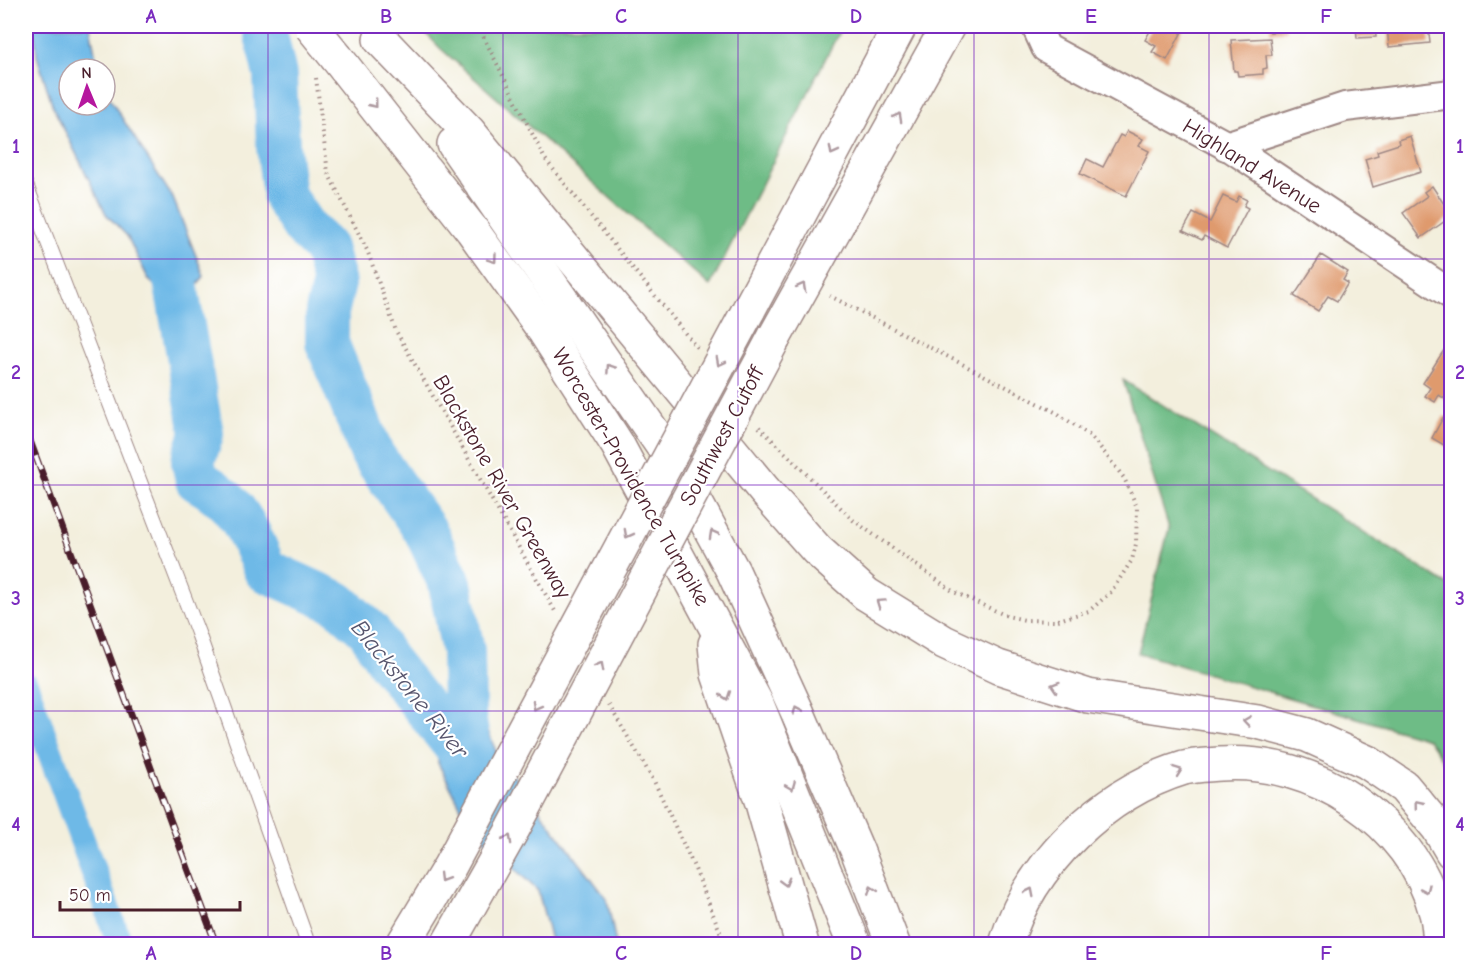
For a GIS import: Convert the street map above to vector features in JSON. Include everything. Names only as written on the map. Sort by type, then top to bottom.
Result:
[{"type":"main road","name":"Worcester-Providence Turnpike","points":[[311,26],[327,64],[472,230],[545,332],[617,444],[713,618],[757,704],[854,945]]},
{"type":"main road","name":"Southwest Cutoff","points":[[403,945],[450,866],[900,26]]},
{"type":"main road","name":"Southwest Cutoff","points":[[448,945],[524,808],[774,338],[948,26]]},
{"type":"main road","name":"Worcester-Providence Turnpike","points":[[375,32],[675,464],[734,570],[857,850],[893,945]]},
{"type":"main road","points":[[375,32],[469,132],[764,490],[817,550],[866,594],[944,642],[998,668],[1088,696],[1257,722],[1306,735],[1367,762],[1404,787],[1438,828],[1452,852]]},
{"type":"main road","points":[[713,618],[718,674],[762,803],[802,945]]},
{"type":"main road","points":[[1006,945],[1036,880],[1070,840],[1105,809],[1142,785],[1186,767],[1245,762],[1302,774],[1341,791],[1383,825],[1416,867],[1436,913],[1440,945]]},
{"type":"street","name":"Highland Avenue","points":[[1041,37],[1226,146],[1452,295]]},
{"type":"street","points":[[1226,146],[1345,107],[1452,94]]},
{"type":"lane","points":[[26,185],[198,633],[308,945]]},
{"type":"path","points":[[478,26],[545,159],[699,351]]},
{"type":"path","name":"Blackstone River Greenway","points":[[327,64],[328,173],[367,250],[396,331],[558,617]]},
{"type":"path","points":[[755,422],[853,520],[954,592],[1007,616],[1025,620],[1055,621],[1089,611],[1111,592],[1132,560],[1136,544],[1137,507],[1124,478],[1089,435],[1057,412],[833,298],[806,281]]},
{"type":"path","points":[[605,698],[654,781],[695,869],[725,945]]},
{"type":"green space","points":[[419,26],[842,26],[710,286],[440,48]]},
{"type":"green space","points":[[1123,380],[1451,587],[1451,773],[1428,739],[1138,653],[1169,528]]},
{"type":"water","points":[[34,26],[90,26],[96,57],[57,57],[57,115],[53,107],[37,56]]},
{"type":"water","points":[[117,110],[173,198],[204,276],[200,282],[192,290],[183,294],[164,294],[149,280],[127,236],[106,214],[58,117],[117,117]]},
{"type":"water","points":[[471,686],[497,754],[607,899],[616,944],[552,944],[538,891],[471,827],[438,763],[438,723],[451,694]]},
{"type":"building","points":[[1153,26],[1185,26],[1167,60],[1152,52],[1156,46],[1145,40]]},
{"type":"building","points":[[1270,26],[1285,26],[1286,31],[1270,32]]},
{"type":"building","points":[[1356,26],[1375,26],[1376,37],[1357,38]]},
{"type":"building","points":[[1387,26],[1428,26],[1430,43],[1389,47]]},
{"type":"building","points":[[1270,38],[1272,55],[1266,55],[1267,68],[1263,69],[1263,74],[1238,76],[1237,71],[1234,71],[1231,40]]},
{"type":"building","points":[[1127,131],[1143,139],[1139,146],[1149,151],[1126,196],[1080,174],[1087,159],[1103,167],[1120,135],[1124,137]]},
{"type":"building","points":[[1410,136],[1421,172],[1373,187],[1365,159],[1378,155],[1377,151],[1399,144],[1398,140]]},
{"type":"building","points":[[1432,186],[1452,216],[1421,238],[1403,213],[1427,196],[1424,192]]},
{"type":"building","points":[[1223,196],[1236,202],[1239,196],[1247,200],[1244,206],[1248,208],[1227,248],[1204,236],[1202,240],[1183,231],[1193,213],[1210,222]]},
{"type":"building","points":[[1321,255],[1348,272],[1343,280],[1348,283],[1337,301],[1328,296],[1318,311],[1294,296]]},
{"type":"building","points":[[1444,350],[1452,355],[1452,394],[1447,400],[1439,395],[1435,402],[1425,396],[1430,388],[1423,383]]},
{"type":"building","points":[[1444,416],[1452,420],[1449,448],[1432,438]]},
{"type":"waterway","name":"Blackstone River","points":[[264,26],[275,75],[278,146],[284,196],[304,227],[325,248],[334,283],[327,312],[327,343],[372,454],[425,530],[450,584],[463,651],[464,715],[469,747]]},
{"type":"waterway","name":"Blackstone River","points":[[158,241],[175,280],[202,434],[193,461],[197,480],[232,507],[247,529],[265,570],[338,603],[369,631],[388,662],[471,766]]},
{"type":"waterway","points":[[26,686],[120,944]]},
{"type":"railway","points":[[26,430],[216,944]]}]
